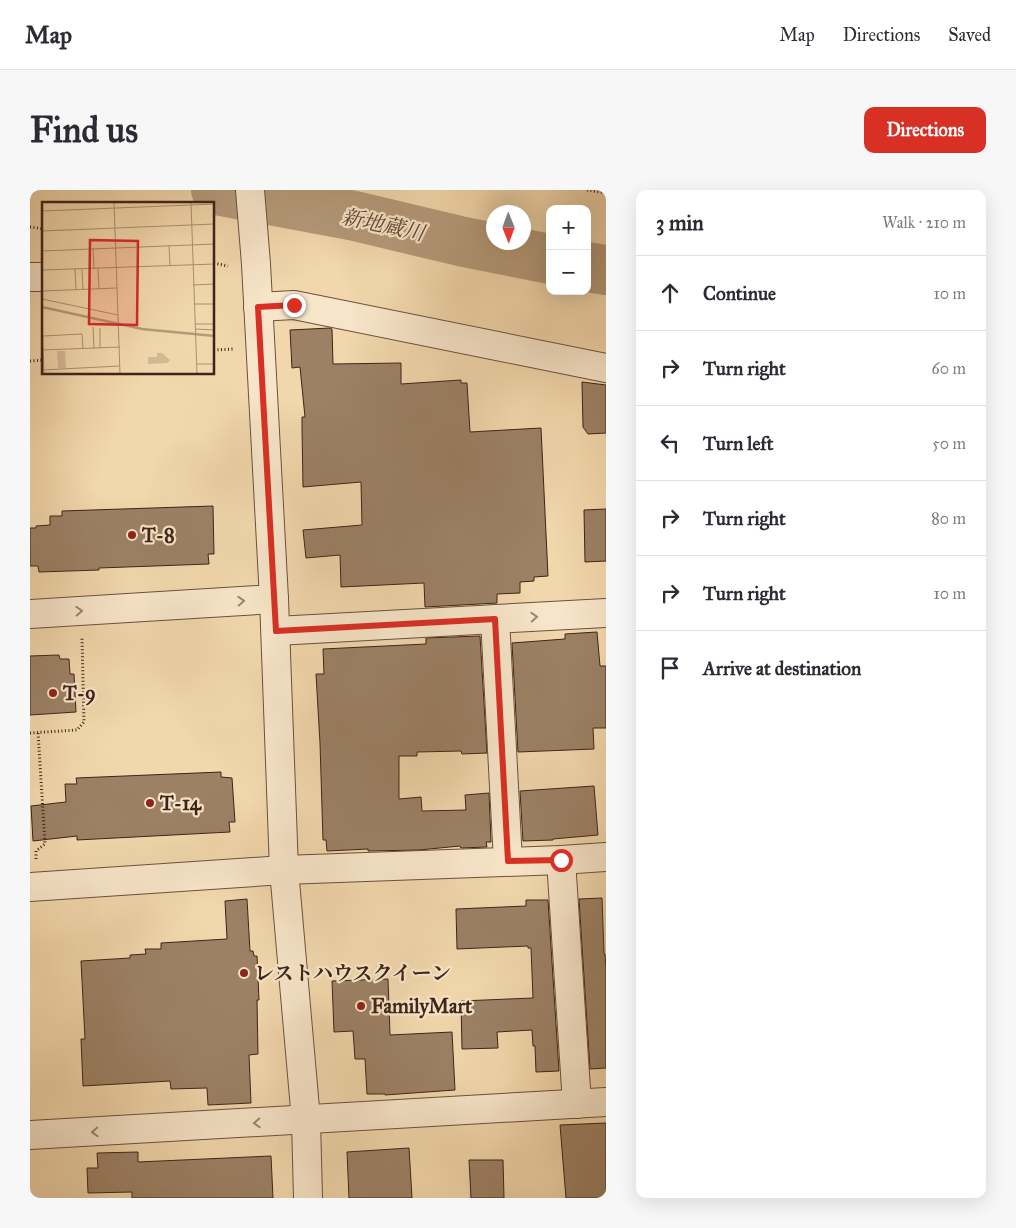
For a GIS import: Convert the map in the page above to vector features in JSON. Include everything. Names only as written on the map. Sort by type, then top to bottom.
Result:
[{"type":"street","points":[[250,190],[256,264],[276,631],[284,870],[306,1120],[308,1198]]},
{"type":"street","points":[[258,307],[294,305],[606,368]]},
{"type":"street","points":[[30,614],[274,600]]},
{"type":"street","points":[[276,631],[606,613]]},
{"type":"street","points":[[495,619],[508,861]]},
{"type":"street","points":[[34,887],[284,870],[606,857]]},
{"type":"street","points":[[561,860],[577,1104]]},
{"type":"street","points":[[30,1136],[606,1102]]},
{"type":"path","points":[[587,190],[606,193]]},
{"type":"path","points":[[215,350],[236,348]]},
{"type":"path","points":[[30,733],[77,730],[84,722],[82,631]]},
{"type":"path","points":[[34,887],[36,851],[45,844],[38,732]]},
{"type":"building","points":[[332,329],[333,364],[401,363],[401,384],[461,380],[461,383],[467,383],[470,432],[541,428],[548,576],[534,577],[534,581],[520,582],[520,593],[497,594],[497,603],[425,607],[424,583],[341,587],[340,555],[306,558],[303,530],[362,525],[361,482],[303,487],[302,417],[305,417],[300,367],[292,368],[290,330]]},
{"type":"building","points":[[582,382],[606,385],[606,433],[588,434],[583,427]]},
{"type":"building","name":"T-8","points":[[213,506],[214,554],[208,554],[209,564],[39,572],[38,566],[30,566],[30,528],[50,525],[50,516],[62,516],[62,511]]},
{"type":"building","points":[[606,509],[606,561],[585,562],[584,510]]},
{"type":"building","points":[[597,632],[600,666],[606,666],[606,728],[593,728],[594,749],[518,752],[512,643],[565,639],[565,634]]},
{"type":"building","points":[[480,636],[487,753],[462,754],[461,751],[417,752],[417,756],[399,756],[399,799],[421,797],[422,811],[466,810],[465,795],[489,793],[491,842],[486,842],[487,847],[461,848],[460,846],[419,850],[368,851],[368,849],[327,851],[326,840],[323,840],[316,674],[324,674],[323,649],[426,644],[426,638]]},
{"type":"building","name":"T-9","points":[[59,655],[60,659],[69,659],[70,674],[74,674],[76,712],[30,715],[30,656]]},
{"type":"building","name":"T-14","points":[[221,772],[221,777],[232,778],[235,822],[229,822],[230,832],[77,840],[77,836],[33,841],[31,806],[66,802],[65,784],[77,784],[76,778]]},
{"type":"building","points":[[594,786],[598,835],[523,841],[520,791]]},
{"type":"building","points":[[602,898],[606,969],[606,1068],[590,1069],[579,899]]},
{"type":"building","points":[[247,899],[250,951],[253,951],[254,956],[257,956],[259,1000],[257,1000],[258,1054],[249,1055],[251,1103],[208,1105],[207,1088],[171,1089],[170,1081],[83,1086],[81,1039],[85,1039],[81,961],[130,958],[130,955],[146,954],[145,949],[161,949],[161,943],[227,939],[225,901]]},
{"type":"building","points":[[526,900],[548,900],[559,1071],[536,1072],[532,1030],[497,1032],[498,1048],[462,1049],[461,1001],[533,998],[531,948],[528,948],[528,946],[457,949],[456,909],[526,906]]},
{"type":"building","points":[[388,979],[390,1035],[452,1032],[455,1090],[385,1095],[367,1094],[365,1059],[355,1059],[353,1031],[334,1032],[332,981]]},
{"type":"building","points":[[606,1123],[606,1198],[566,1198],[560,1125]]},
{"type":"building","points":[[409,1148],[412,1198],[349,1198],[347,1152]]},
{"type":"building","points":[[138,1152],[138,1162],[271,1156],[273,1198],[132,1198],[132,1192],[88,1193],[87,1168],[98,1168],[97,1153]]},
{"type":"building","points":[[469,1160],[503,1160],[504,1198],[471,1198]]},
{"type":"waterway","name":"新地蔵川","points":[[216,190],[355,216],[464,242],[546,258]]},
{"type":"waterway","name":"新地蔵川","points":[[591,268],[606,270]]},
{"type":"place","name":"T-8","points":[[132,535]]},
{"type":"place","name":"T-9","points":[[53,693]]},
{"type":"place","name":"T-14","points":[[150,803]]},
{"type":"place","name":"レストハウスクイーン","points":[[244,973]]},
{"type":"place","name":"FamilyMart","points":[[361,1006]]},
{"type":"route","points":[[294,305],[258,307],[276,631],[495,619],[508,861],[561,860]]}]
